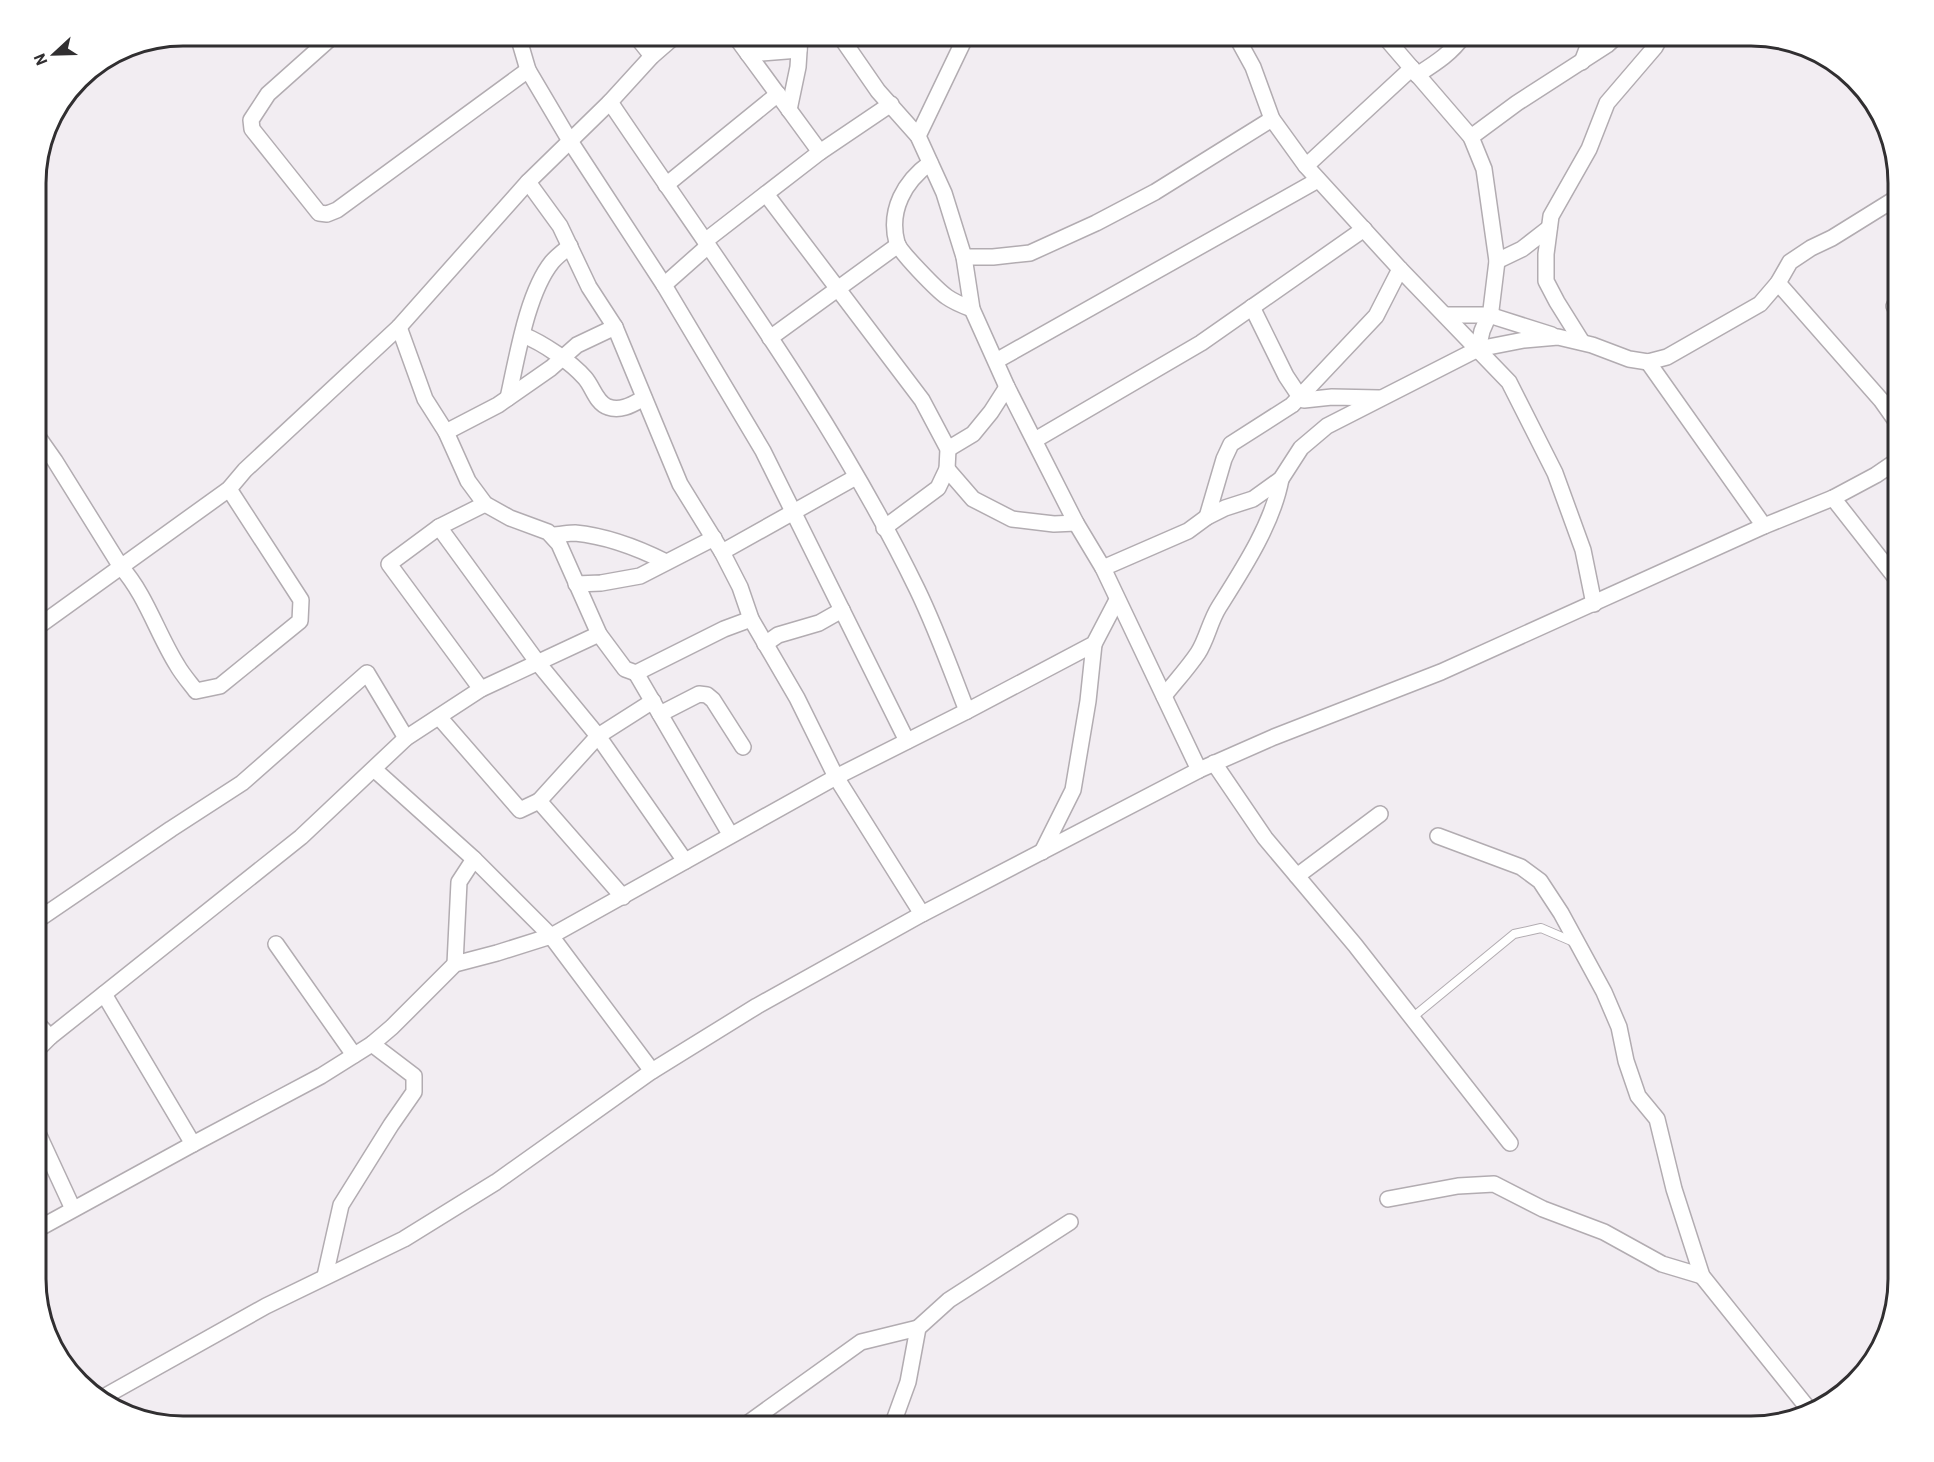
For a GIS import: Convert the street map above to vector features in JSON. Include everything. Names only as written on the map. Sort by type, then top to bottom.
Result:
[{"type":"street","points":[[322,46],[268,94],[251,120],[252,129],[320,213],[327,214],[337,210],[528,70]]},
{"type":"street","points":[[521,46],[528,70],[570,141],[664,285],[763,451],[907,741]]},
{"type":"street","points":[[644,46],[652,57]]},
{"type":"street","points":[[47,620],[229,489],[245,470],[399,327],[528,182],[664,46]]},
{"type":"street","points":[[742,46],[820,152]]},
{"type":"street","points":[[748,54],[785,46]]},
{"type":"street","points":[[789,110],[798,67],[799,46]]},
{"type":"street","points":[[847,46],[878,91],[918,136],[944,193],[964,257],[972,309],[1076,523],[1103,568],[1199,770]]},
{"type":"street","points":[[918,136],[961,46]]},
{"type":"street","points":[[1241,46],[1253,67],[1272,119],[1306,166],[1400,269],[1509,382],[1555,473],[1583,550],[1594,604]]},
{"type":"street","points":[[1393,46],[1471,137],[1484,169],[1497,261],[1489,315],[1478,349]]},
{"type":"street","points":[[1306,166],[1415,72],[1440,60],[1455,46]]},
{"type":"street","points":[[1582,62],[1588,46]]},
{"type":"street","points":[[1471,137],[1517,103],[1604,46]]},
{"type":"street","points":[[1582,342],[1546,281],[1546,254],[1551,216],[1589,149],[1606,103],[1656,46]]},
{"type":"street","points":[[666,185],[778,94]]},
{"type":"street","points":[[610,102],[770,338],[842,450],[918,590],[967,711]]},
{"type":"street","points":[[664,285],[707,244],[766,194],[820,152],[891,104]]},
{"type":"street","points":[[964,257],[1030,253],[1155,192],[1272,119]]},
{"type":"street","points":[[930,163],[917,172],[902,191],[894,223],[898,245],[948,298],[972,309]]},
{"type":"street","points":[[996,361],[1318,180]]},
{"type":"street","points":[[528,182],[560,226],[589,287],[615,327],[680,484],[722,552],[740,587],[751,619],[797,698],[836,777],[922,914]]},
{"type":"street","points":[[766,194],[922,400],[948,449],[947,469],[938,488],[884,528]]},
{"type":"street","points":[[1445,315],[1489,315],[1558,337],[1582,342],[1629,359],[1648,362],[1667,357],[1760,304],[1778,283],[1790,262],[1888,202]]},
{"type":"street","points":[[1497,261],[1522,249],[1549,228]]},
{"type":"street","points":[[1035,440],[1201,343],[1364,230]]},
{"type":"street","points":[[770,338],[898,245]]},
{"type":"street","points":[[508,398],[523,335],[541,280],[553,261],[570,246]]},
{"type":"street","points":[[1207,517],[1224,459],[1231,444],[1292,405],[1300,397],[1376,316],[1400,269]]},
{"type":"street","points":[[1778,283],[1888,410]]},
{"type":"street","points":[[1252,307],[1286,376],[1300,397],[1305,400],[1332,397],[1382,398]]},
{"type":"street","points":[[399,327],[425,399],[446,432],[468,481],[485,504],[510,518],[548,531],[559,544],[599,634],[625,669],[636,673],[730,834]]},
{"type":"street","points":[[446,432],[498,405],[551,368],[577,345],[615,327]]},
{"type":"street","points":[[523,335],[539,341],[586,378],[605,406],[615,409],[629,406],[644,398]]},
{"type":"street","points":[[1103,568],[1188,531],[1207,517],[1225,508],[1253,499],[1281,479],[1301,448],[1327,426],[1478,349],[1558,337]]},
{"type":"street","points":[[1648,362],[1764,526]]},
{"type":"street","points":[[948,449],[973,434],[1008,387]]},
{"type":"street","points":[[47,449],[121,567],[130,577],[177,665],[196,691],[220,686],[300,621],[301,600],[229,489]]},
{"type":"street","points":[[110,1394],[266,1306],[404,1239],[496,1182],[652,1071],[757,1006],[922,914],[1214,763],[1274,736],[1441,672],[1764,526],[1833,498],[1888,467]]},
{"type":"street","points":[[947,469],[973,499],[1012,519],[1054,524],[1076,523]]},
{"type":"street","points":[[722,552],[856,477]]},
{"type":"street","points":[[1164,696],[1199,651],[1218,609],[1233,587],[1260,536],[1278,496],[1281,479]]},
{"type":"street","points":[[1833,498],[1888,568]]},
{"type":"street","points":[[481,689],[389,564],[440,527],[485,504]]},
{"type":"street","points":[[440,527],[538,663],[598,736],[685,861]]},
{"type":"street","points":[[552,535],[574,533],[604,539],[641,549],[666,562]]},
{"type":"street","points":[[576,584],[601,583],[640,576],[714,537]]},
{"type":"street","points":[[1042,852],[1073,790],[1088,701],[1094,644],[1117,600]]},
{"type":"street","points":[[765,644],[778,635],[819,622],[842,610]]},
{"type":"street","points":[[636,673],[724,628],[751,619]]},
{"type":"street","points":[[47,1040],[301,837],[375,770],[406,738],[481,689],[599,634]]},
{"type":"street","points":[[47,1224],[321,1076],[372,1044],[455,964],[496,954],[551,936],[730,834],[1094,644]]},
{"type":"street","points":[[47,914],[242,783],[367,673],[406,738]]},
{"type":"street","points":[[439,717],[520,810],[539,801],[598,736],[656,708],[699,694],[707,695],[713,700],[743,747]]},
{"type":"street","points":[[1214,763],[1265,838],[1413,1017],[1510,1143]]},
{"type":"street","points":[[375,770],[474,859],[551,936],[652,1071]]},
{"type":"street","points":[[539,801],[622,897]]},
{"type":"street","points":[[1297,876],[1380,814]]},
{"type":"street","points":[[1438,836],[1521,867],[1540,881],[1561,913],[1604,992],[1619,1027],[1626,1061],[1638,1096],[1657,1119],[1674,1189],[1702,1276],[1804,1404]]},
{"type":"street","points":[[455,964],[459,882],[474,859]]},
{"type":"street","points":[[276,944],[354,1055]]},
{"type":"street","points":[[104,994],[193,1144]]},
{"type":"street","points":[[47,1034],[50,1037]]},
{"type":"street","points":[[325,1276],[341,1205],[414,1092],[414,1076],[372,1044]]},
{"type":"street","points":[[47,1153],[73,1209]]},
{"type":"street","points":[[1388,1199],[1458,1186],[1494,1184],[1543,1209],[1604,1232],[1662,1264],[1702,1276]]},
{"type":"street","points":[[758,1416],[861,1342],[918,1328],[949,1300],[1070,1222]]},
{"type":"street","points":[[896,1416],[908,1382],[918,1328]]},
{"type":"lane","points":[[1413,1017],[1514,934],[1541,928],[1577,943]]}]
